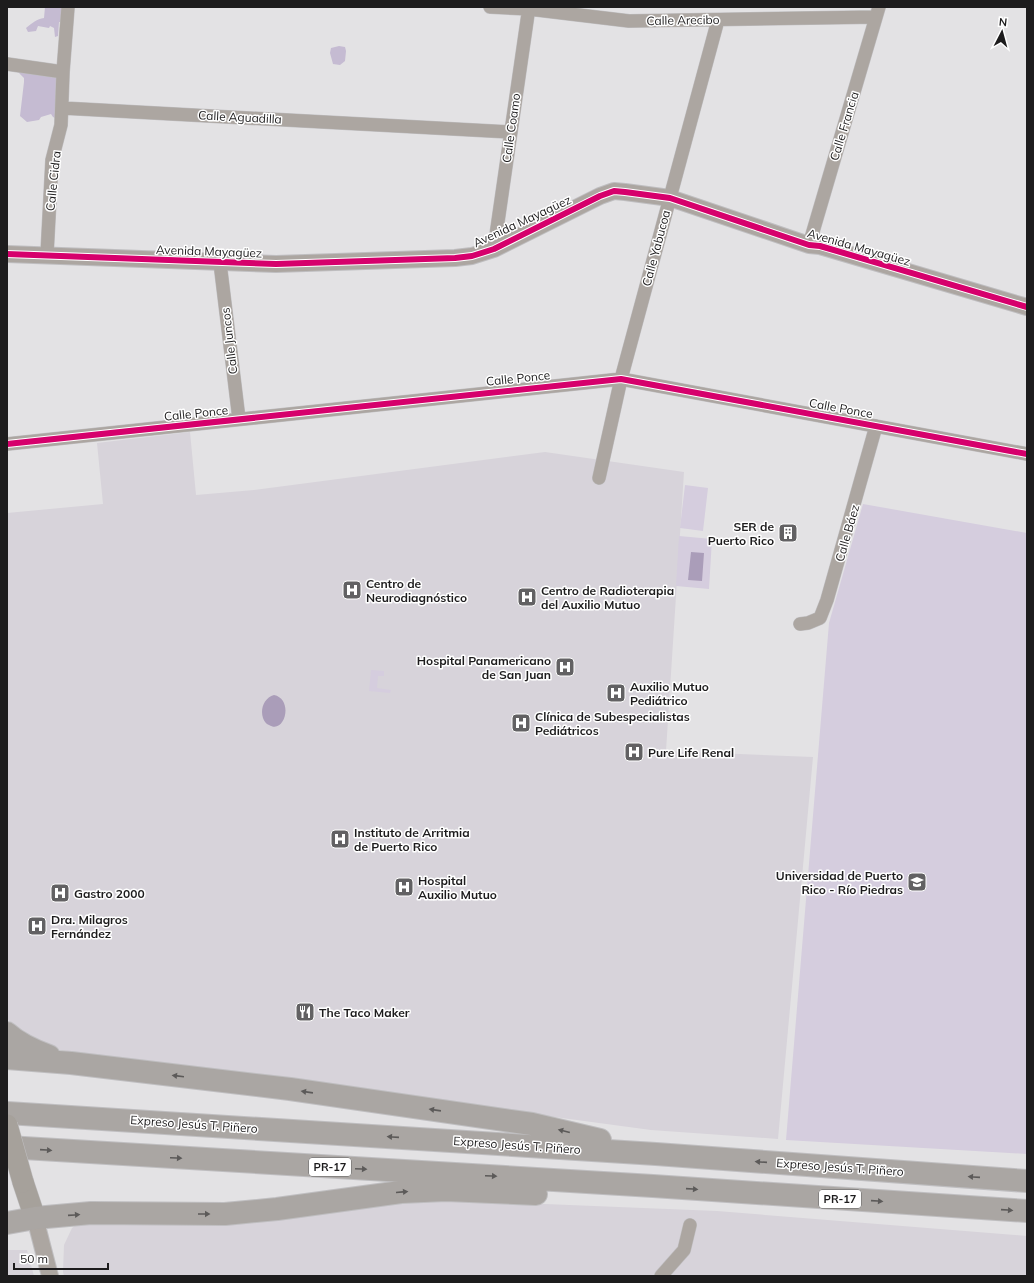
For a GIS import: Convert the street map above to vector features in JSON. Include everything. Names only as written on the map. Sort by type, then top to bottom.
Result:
[{"type":"highway","points":[[7,1033],[31,1050],[71,1063]]},
{"type":"highway","points":[[7,1058],[71,1063],[290,1089],[532,1124],[656,1154]]},
{"type":"highway","points":[[7,1098],[58,1106],[115,1119]]},
{"type":"highway","name":"Expreso Jesús T. Piñero","points":[[7,1113],[656,1154],[1027,1180]]},
{"type":"highway","name":"PR-17","points":[[7,1147],[653,1186],[1027,1211]]},
{"type":"highway","points":[[7,1223],[35,1218],[91,1213],[225,1214],[278,1209],[401,1192],[446,1190],[562,1195],[653,1186]]},
{"type":"main road","points":[[7,1125],[35,1218]]},
{"type":"street","points":[[62,108],[68,7]]},
{"type":"street","name":"Calle Arecibo","points":[[490,7],[529,8],[629,21],[718,20],[878,12]]},
{"type":"street","name":"Calle Coamo","points":[[494,249],[529,8]]},
{"type":"street","name":"Calle Francia","points":[[809,245],[878,12]]},
{"type":"street","name":"Calle Yabucoa","points":[[599,478],[621,378],[718,20]]},
{"type":"street","points":[[7,64],[63,72]]},
{"type":"street","name":"Calle Aguadilla","points":[[62,108],[510,132]]},
{"type":"street","name":"Calle Cidra","points":[[47,254],[52,160],[60,131],[62,108]]},
{"type":"street","name":"Avenida Mayagüez","points":[[7,254],[47,254],[220,263],[276,264],[455,258],[472,256],[494,249],[600,196],[614,191],[670,198],[809,245],[827,248],[1027,307]]},
{"type":"street","name":"Calle Juncos","points":[[220,263],[239,419]]},
{"type":"street","name":"Calle Ponce","points":[[7,444],[621,378],[1027,454]]},
{"type":"street","name":"Calle Báez","points":[[800,624],[808,624],[820,618],[827,600],[876,426]]},
{"type":"street","points":[[35,1218],[50,1276]]},
{"type":"street","points":[[661,1276],[684,1250],[690,1225]]},
{"type":"shaded area","points":[[45,7],[62,7],[58,36],[55,37],[54,28],[50,26],[49,28],[38,26],[36,31],[28,32],[26,28],[37,20],[44,18]]},
{"type":"shaded area","points":[[339,46],[345,47],[346,51],[345,61],[340,65],[333,64],[330,53],[331,48]]},
{"type":"shaded area","points":[[59,68],[55,118],[51,114],[41,117],[39,120],[27,122],[20,116],[24,78],[17,69]]},
{"type":"shaded area","name":"Hospital Auxilio Mutuo","points":[[190,432],[196,495],[254,490],[545,452],[684,472],[666,751],[813,757],[778,1139],[651,1130],[53,1049],[15,1029],[7,1018],[7,513],[103,504],[97,443]]},
{"type":"shaded area","points":[[685,485],[708,488],[703,531],[680,528]]},
{"type":"shaded area","name":"Universidad de Puerto Rico - Río Piedras","points":[[863,504],[1027,533],[1027,1154],[786,1140],[829,623]]},
{"type":"shaded area","points":[[679,536],[712,539],[709,589],[676,586]]},
{"type":"shaded area","points":[[691,552],[704,553],[702,581],[688,580]]},
{"type":"shaded area","points":[[371,670],[384,671],[384,676],[378,676],[377,688],[391,690],[390,693],[369,691]]},
{"type":"shaded area","points":[[274,695],[280,698],[284,703],[285,709],[283,721],[275,727],[268,725],[262,715],[265,701]]},
{"type":"shaded area","points":[[398,1198],[717,1211],[1027,1236],[1027,1276],[64,1276],[63,1272],[64,1245],[72,1228],[83,1220]]},
{"type":"shaded area","points":[[7,1250],[27,1250],[34,1276],[7,1276]]},
{"type":"cycle path","points":[[7,254],[276,264],[455,258],[472,256],[494,249],[600,196],[614,191],[670,198],[809,245],[820,246],[1027,307]]},
{"type":"cycle path","points":[[7,444],[621,379],[1027,454]]},
{"type":"place","name":"SER de Puerto Rico","points":[[788,533]]},
{"type":"place","name":"Centro de Neurodiagnóstico","points":[[352,590]]},
{"type":"place","name":"Centro de Radioterapia del Auxilio Mutuo","points":[[527,597]]},
{"type":"place","name":"Hospital Panamericano de San Juan","points":[[565,667]]},
{"type":"place","name":"Auxilio Mutuo Pediátrico","points":[[616,693]]},
{"type":"place","name":"Clínica de Subespecialistas Pediátricos","points":[[521,723]]},
{"type":"place","name":"Pure Life Renal","points":[[634,752]]},
{"type":"place","name":"Instituto de Arritmia de Puerto Rico","points":[[340,839]]},
{"type":"place","name":"Universidad de Puerto Rico - Río Piedras","points":[[917,882]]},
{"type":"place","name":"Hospital Auxilio Mutuo","points":[[404,887]]},
{"type":"place","name":"Gastro 2000","points":[[60,893]]},
{"type":"place","name":"Dra. Milagros Fernández","points":[[37,926]]},
{"type":"place","name":"The Taco Maker","points":[[305,1012]]}]
